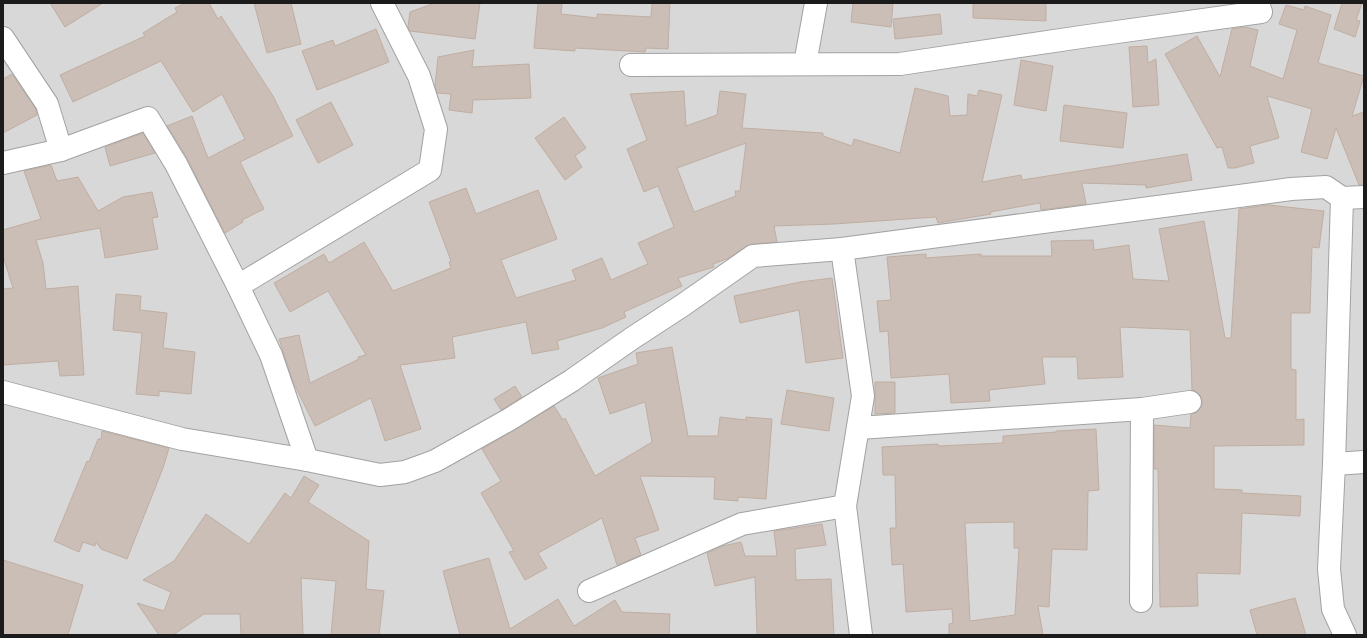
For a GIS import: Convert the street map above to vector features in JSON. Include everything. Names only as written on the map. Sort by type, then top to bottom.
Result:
[{"type":"street","points":[[238,286],[430,170],[436,129],[419,76],[382,3]]},
{"type":"street","points":[[805,64],[816,3]]},
{"type":"street","points":[[631,65],[900,64],[1261,12],[1258,3]]},
{"type":"street","points":[[3,38],[47,104],[61,150]]},
{"type":"street","points":[[3,163],[61,150],[148,118],[176,164],[271,355],[307,460]]},
{"type":"street","points":[[3,392],[182,439],[380,474],[405,472],[435,461],[510,419],[572,380],[631,339],[683,306],[753,256],[842,249],[1291,189],[1326,187],[1342,198],[1364,197]]},
{"type":"street","points":[[1342,198],[1334,464],[1329,569],[1333,609],[1345,635]]},
{"type":"street","points":[[842,249],[863,396],[859,428],[845,506],[861,635]]},
{"type":"street","points":[[859,428],[1142,409],[1190,402]]},
{"type":"street","points":[[1141,601],[1142,409]]},
{"type":"street","points":[[1334,464],[1364,462]]},
{"type":"street","points":[[589,591],[742,524],[845,506]]},
{"type":"shaded area","points":[[3,3],[1364,3],[1364,635],[3,635]]},
{"type":"building","points":[[50,3],[103,3],[65,27]]},
{"type":"building","points":[[185,3],[209,3],[218,19],[221,16],[273,96],[293,136],[240,162],[264,209],[242,220],[243,222],[225,233],[187,158],[167,126],[192,116],[208,158],[245,139],[222,94],[193,112],[161,61],[73,102],[60,75],[145,36],[143,33],[177,12],[175,8]]},
{"type":"building","points":[[254,3],[291,3],[301,44],[267,53]]},
{"type":"building","points":[[435,3],[480,3],[475,39],[410,31],[408,27],[410,12]]},
{"type":"building","points":[[538,3],[562,3],[561,14],[597,18],[597,14],[651,17],[652,3],[670,3],[668,49],[646,48],[645,52],[575,48],[575,51],[534,48]]},
{"type":"building","points":[[853,3],[893,3],[891,27],[851,22]]},
{"type":"building","points":[[973,3],[1046,3],[1046,21],[973,18]]},
{"type":"building","points":[[1342,3],[1362,3],[1356,20],[1360,21],[1355,37],[1334,29]]},
{"type":"building","points":[[1286,5],[1304,10],[1305,6],[1331,15],[1318,63],[1364,76],[1352,116],[1364,112],[1364,185],[1359,185],[1336,128],[1327,159],[1301,152],[1312,109],[1267,96],[1279,138],[1250,146],[1254,163],[1235,168],[1228,168],[1222,147],[1217,148],[1165,54],[1197,36],[1220,77],[1232,29],[1245,27],[1258,30],[1250,66],[1283,79],[1297,30],[1279,24]]},
{"type":"building","points":[[940,14],[942,34],[895,39],[893,19]]},
{"type":"building","points":[[376,29],[389,62],[317,90],[302,51],[333,40],[335,46]]},
{"type":"building","points":[[1147,46],[1148,63],[1156,59],[1159,105],[1133,107],[1129,47]]},
{"type":"building","points":[[474,50],[472,67],[529,64],[531,98],[473,100],[472,113],[449,110],[451,94],[437,93],[435,86],[438,57]]},
{"type":"building","points":[[1021,60],[1053,66],[1046,111],[1014,105]]},
{"type":"building","points":[[12,74],[36,109],[37,115],[3,133],[3,79]]},
{"type":"building","points":[[915,88],[948,96],[950,116],[967,115],[968,94],[977,96],[979,90],[1002,95],[982,182],[1021,175],[1022,180],[1187,154],[1192,180],[1146,188],[1146,185],[1082,183],[1086,204],[1041,210],[1040,203],[990,212],[991,214],[938,223],[936,217],[834,224],[774,226],[777,242],[752,244],[746,246],[729,258],[713,264],[714,267],[678,278],[682,286],[624,312],[626,317],[602,328],[557,341],[559,349],[532,354],[526,322],[452,337],[455,358],[400,365],[421,429],[385,441],[371,398],[315,426],[293,382],[279,339],[299,335],[310,383],[359,359],[358,357],[366,355],[328,291],[290,312],[274,283],[324,254],[329,263],[364,242],[393,291],[451,268],[449,262],[451,261],[429,202],[466,188],[476,214],[538,190],[557,239],[501,260],[516,298],[576,280],[572,270],[602,258],[611,280],[648,264],[638,243],[674,227],[658,186],[644,192],[627,149],[647,140],[630,94],[684,91],[686,126],[717,115],[720,91],[746,94],[742,128],[823,133],[823,136],[852,146],[854,139],[900,153]],"holes":[[[746,143],[740,191],[735,191],[736,196],[694,212],[677,168]]]},
{"type":"building","points":[[331,102],[353,145],[318,163],[296,120]]},
{"type":"building","points":[[1064,105],[1127,113],[1123,148],[1060,141]]},
{"type":"building","points":[[564,117],[586,148],[575,156],[582,167],[565,180],[535,138]]},
{"type":"building","points":[[143,133],[155,153],[110,166],[105,147]]},
{"type":"building","points":[[51,165],[57,181],[78,177],[98,211],[123,197],[152,192],[158,217],[152,218],[158,249],[105,258],[100,228],[36,240],[43,263],[46,289],[78,286],[84,375],[60,376],[58,361],[3,365],[3,289],[13,288],[3,256],[3,230],[41,219],[24,171]]},
{"type":"building","points":[[1268,205],[1324,211],[1319,248],[1312,247],[1310,313],[1291,313],[1291,369],[1296,370],[1296,420],[1304,419],[1304,445],[1214,446],[1214,489],[1242,490],[1242,493],[1301,496],[1300,516],[1242,513],[1240,574],[1197,573],[1198,606],[1160,607],[1158,469],[1154,469],[1154,425],[1190,428],[1191,414],[1197,412],[1202,406],[1200,395],[1192,390],[1190,330],[1120,327],[1123,377],[1078,379],[1077,357],[1042,357],[1045,384],[989,390],[990,401],[951,403],[949,374],[891,378],[888,331],[880,332],[877,301],[891,300],[887,257],[926,254],[926,258],[981,254],[981,256],[1052,256],[1051,241],[1093,240],[1094,250],[1129,245],[1133,279],[1169,281],[1159,229],[1204,221],[1225,338],[1231,338],[1239,209]]},
{"type":"building","points":[[832,278],[843,358],[806,363],[799,310],[740,323],[734,296],[800,282]]},
{"type":"building","points":[[116,294],[141,296],[140,310],[167,313],[163,348],[195,352],[191,394],[159,391],[159,396],[136,394],[142,333],[113,330]]},
{"type":"building","points":[[672,347],[688,436],[718,436],[720,417],[746,420],[746,417],[772,419],[766,499],[738,497],[738,501],[714,499],[715,477],[640,476],[659,530],[635,538],[641,555],[617,565],[602,518],[538,553],[547,568],[525,580],[509,552],[514,551],[481,493],[501,481],[482,449],[554,406],[563,420],[565,418],[595,476],[652,442],[645,402],[610,414],[598,378],[638,364],[636,353]]},
{"type":"building","points":[[875,382],[895,382],[895,413],[875,414]]},
{"type":"building","points":[[515,386],[522,397],[501,410],[494,399]]},
{"type":"building","points":[[787,390],[834,398],[829,431],[781,424]]},
{"type":"building","points":[[1096,429],[1099,490],[1088,491],[1087,550],[1052,549],[1049,607],[1038,606],[1043,635],[949,635],[949,624],[953,623],[952,609],[906,612],[903,564],[892,565],[890,528],[896,528],[895,475],[883,475],[882,447],[1003,443],[1003,436]],"holes":[[[1014,522],[1014,548],[1019,548],[1015,615],[970,621],[965,523]]]},
{"type":"building","points":[[102,431],[169,448],[163,468],[127,559],[101,549],[96,542],[95,546],[83,542],[79,552],[54,541],[87,461],[89,462],[98,439],[101,439]]},
{"type":"building","points":[[304,476],[319,485],[308,502],[369,541],[366,589],[384,591],[379,635],[331,635],[336,581],[301,578],[303,635],[241,635],[240,614],[204,614],[173,635],[159,635],[137,603],[164,611],[171,592],[143,580],[174,561],[206,514],[249,544],[285,493],[291,498]]},
{"type":"building","points":[[822,524],[826,545],[795,549],[796,580],[831,579],[834,635],[757,635],[755,577],[715,586],[707,553],[723,546],[741,542],[745,556],[777,556],[774,531]]},
{"type":"building","points":[[489,558],[510,629],[558,599],[574,626],[615,600],[622,612],[670,614],[669,635],[460,635],[443,571]]},
{"type":"building","points":[[3,560],[83,585],[68,635],[3,635]]},
{"type":"building","points":[[1295,598],[1306,635],[1257,635],[1250,610]]}]
